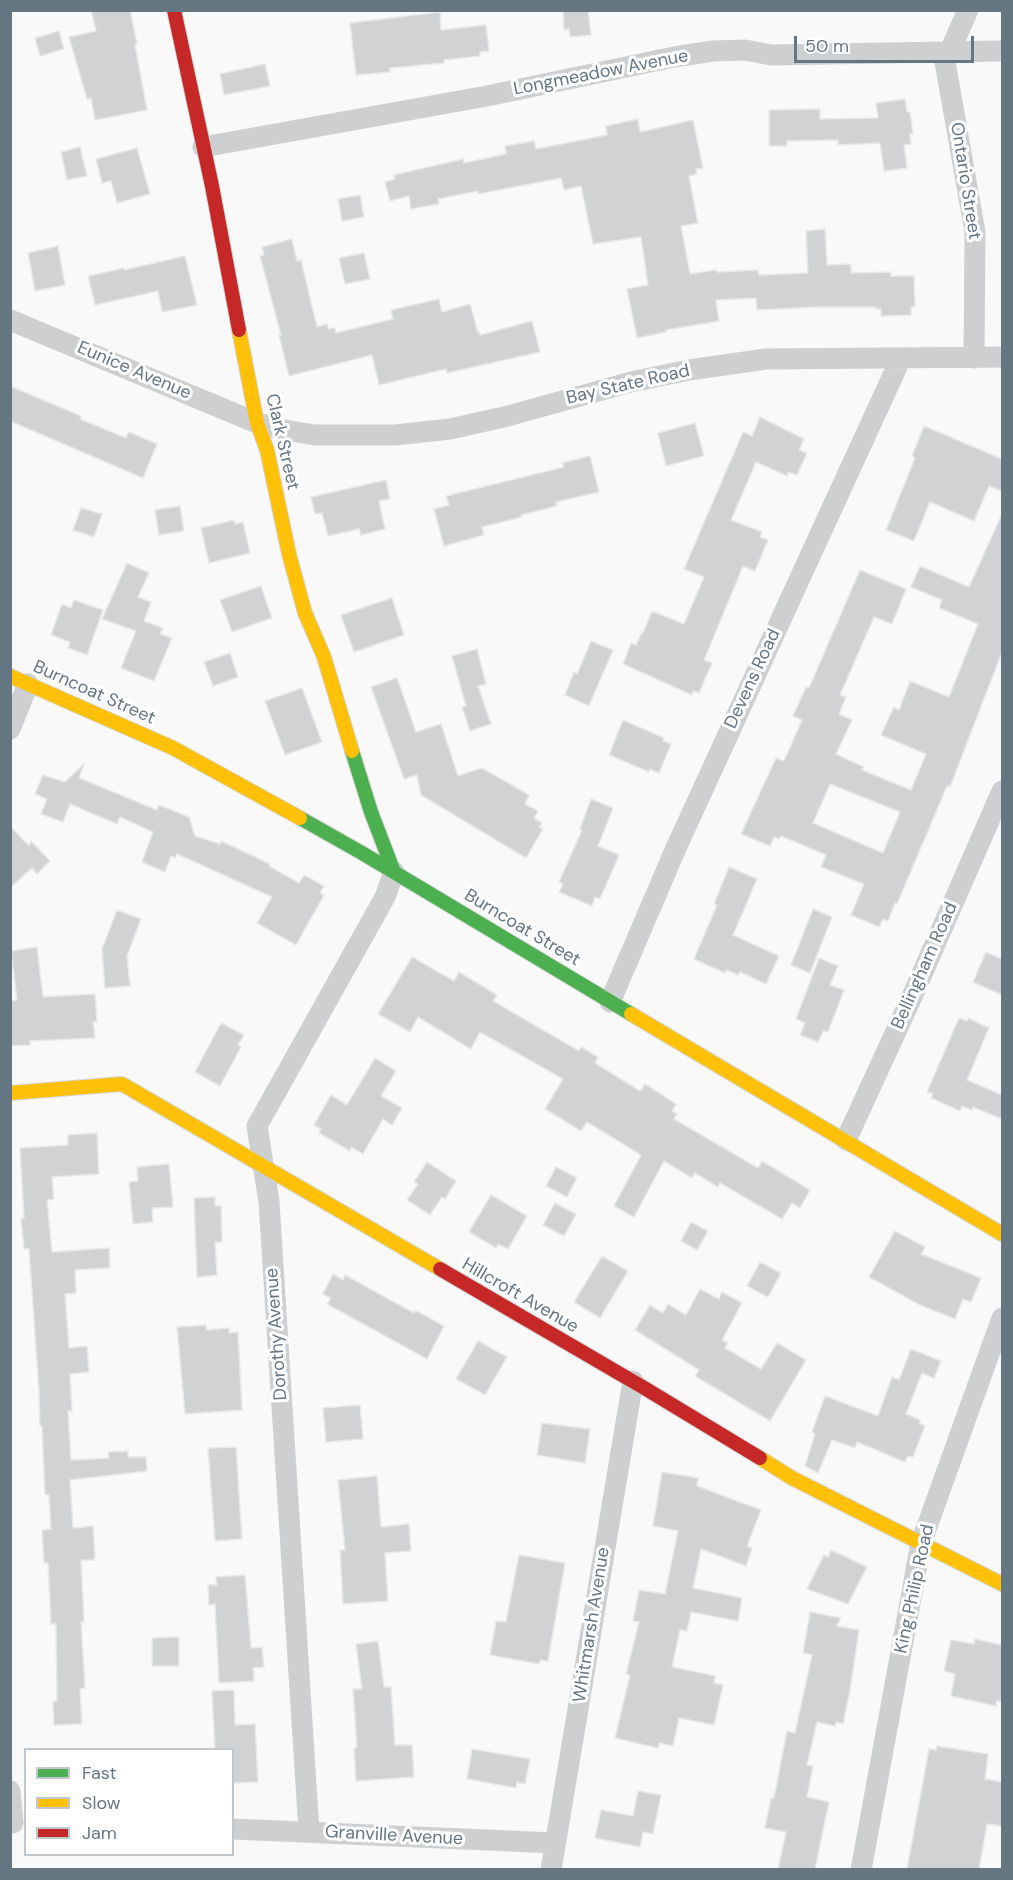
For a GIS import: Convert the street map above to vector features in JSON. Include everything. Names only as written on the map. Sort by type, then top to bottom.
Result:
[{"type":"street","name":"Clark Street","points":[[174,10],[258,423],[267,450],[289,554],[305,613],[324,657],[371,812],[393,872]]},
{"type":"street","name":"Ontario Street","points":[[968,10],[945,62],[975,232],[974,358]]},
{"type":"street","name":"Longmeadow Avenue","points":[[203,147],[487,96],[713,51],[745,50],[771,55],[1002,51]]},
{"type":"street","name":"Eunice Avenue","points":[[10,320],[258,423]]},
{"type":"street","name":"Bay State Road","points":[[258,423],[315,435],[395,435],[450,429],[504,417],[631,382],[725,364],[766,359],[1002,357]]},
{"type":"street","name":"Devens Road","points":[[610,1002],[676,848],[901,358]]},
{"type":"street","name":"Burncoat Street","points":[[19,680],[173,748],[393,872],[1002,1234]]},
{"type":"street","points":[[10,729],[19,680]]},
{"type":"street","name":"Bellingham Road","points":[[846,1140],[1002,791]]},
{"type":"street","name":"Dorothy Avenue","points":[[309,1832],[269,1202],[257,1126],[385,897],[393,872]]},
{"type":"street","name":"Hillcroft Avenue","points":[[10,1093],[122,1084],[633,1381],[792,1478],[1002,1584]]},
{"type":"street","name":"King Philip Road","points":[[861,1869],[921,1543],[1002,1318]]},
{"type":"street","name":"Whitmarsh Avenue","points":[[551,1869],[633,1381]]},
{"type":"street","points":[[10,1791],[16,1823]]},
{"type":"street","name":"Granville Avenue","points":[[234,1830],[555,1844]]},
{"type":"building","points":[[91,10],[130,10],[147,110],[95,120],[91,98],[87,99],[69,37],[96,31]]},
{"type":"building","points":[[563,10],[588,10],[591,35],[570,37],[569,29],[564,30]]},
{"type":"building","points":[[440,12],[441,30],[486,25],[489,51],[480,52],[480,56],[444,60],[444,63],[390,68],[390,72],[356,75],[350,23]]},
{"type":"building","points":[[59,31],[64,49],[40,56],[35,38]]},
{"type":"building","points":[[265,64],[270,86],[224,95],[220,74]]},
{"type":"building","points":[[905,99],[907,112],[910,112],[913,134],[910,134],[911,144],[904,145],[907,168],[884,171],[880,143],[838,145],[838,140],[787,141],[787,146],[769,146],[769,110],[820,109],[820,119],[878,118],[876,103]]},
{"type":"building","points":[[638,119],[640,132],[693,120],[703,168],[696,169],[697,174],[689,176],[698,223],[681,226],[690,274],[716,270],[717,272],[758,270],[759,275],[808,273],[806,231],[825,229],[827,265],[851,264],[851,273],[891,272],[891,276],[914,276],[915,307],[911,307],[911,315],[881,316],[881,309],[876,309],[876,307],[757,310],[756,298],[716,300],[719,321],[666,330],[666,332],[637,338],[627,289],[648,285],[641,237],[593,244],[581,186],[564,190],[561,178],[478,194],[478,191],[438,199],[439,204],[411,209],[409,196],[390,201],[385,182],[395,179],[394,175],[463,159],[464,163],[506,154],[505,146],[534,141],[536,149],[607,135],[606,126]]},
{"type":"building","points":[[80,147],[87,176],[67,180],[61,152]]},
{"type":"building","points":[[137,148],[150,194],[117,203],[111,181],[102,183],[96,159]]},
{"type":"building","points":[[360,195],[364,217],[342,221],[338,199]]},
{"type":"building","points":[[292,239],[297,261],[301,260],[317,327],[327,324],[328,329],[335,328],[336,333],[393,319],[391,310],[439,299],[442,312],[470,304],[480,335],[532,321],[540,352],[447,373],[446,369],[379,385],[372,355],[289,376],[279,335],[281,335],[260,256],[264,255],[262,247]]},
{"type":"building","points":[[58,246],[65,285],[35,291],[28,253]]},
{"type":"building","points":[[364,253],[370,279],[345,284],[339,258]]},
{"type":"building","points":[[185,256],[197,305],[162,312],[158,291],[95,305],[88,276]]},
{"type":"building","points":[[10,386],[126,438],[129,432],[157,444],[143,478],[10,421]]},
{"type":"building","points":[[760,417],[804,439],[799,450],[807,453],[797,475],[788,472],[787,476],[756,462],[731,520],[762,532],[760,537],[768,540],[755,571],[743,566],[704,660],[712,663],[699,693],[693,691],[692,695],[623,664],[631,643],[636,645],[652,611],[684,624],[704,577],[684,569],[743,432],[752,436]]},
{"type":"building","points":[[695,423],[704,456],[666,466],[658,433]]},
{"type":"building","points":[[924,426],[1002,459],[1002,491],[989,486],[974,521],[930,502],[914,541],[886,530],[915,458],[912,456]]},
{"type":"building","points":[[590,456],[599,492],[556,502],[557,506],[482,527],[484,535],[444,546],[434,509],[449,505],[446,496],[564,467],[562,463]]},
{"type":"building","points":[[386,480],[390,499],[379,501],[385,529],[361,535],[359,529],[328,536],[322,513],[315,514],[311,497]]},
{"type":"building","points":[[180,506],[184,531],[159,535],[155,510]]},
{"type":"building","points":[[81,508],[102,514],[94,537],[73,530]]},
{"type":"building","points":[[1002,514],[1002,652],[950,787],[947,786],[897,904],[895,903],[888,921],[883,919],[879,927],[851,915],[864,884],[821,867],[826,855],[781,836],[779,839],[774,837],[770,846],[741,834],[776,758],[784,761],[802,720],[793,716],[806,687],[809,688],[860,570],[906,589],[892,624],[874,617],[840,695],[846,697],[839,714],[852,720],[836,754],[864,767],[862,770],[911,790],[926,754],[881,735],[894,707],[899,710],[910,681],[949,697],[978,624],[939,608],[942,600],[911,587],[920,566],[969,587]],"holes":[[[830,784],[900,812],[883,853],[813,823]]]},
{"type":"building","points":[[234,520],[235,524],[243,522],[250,553],[209,563],[201,528]]},
{"type":"building","points":[[127,563],[149,573],[138,597],[151,602],[144,621],[163,628],[160,634],[172,638],[154,681],[121,668],[136,631],[102,619]]},
{"type":"building","points":[[261,586],[272,618],[232,632],[220,600]]},
{"type":"building","points":[[392,598],[404,635],[354,652],[341,615]]},
{"type":"building","points":[[74,600],[103,610],[87,655],[68,648],[70,642],[51,635],[62,604],[71,608]]},
{"type":"building","points":[[591,641],[613,650],[589,706],[565,695],[574,672],[577,674]]},
{"type":"building","points":[[477,649],[486,684],[478,686],[491,724],[470,731],[462,707],[466,706],[452,656]]},
{"type":"building","points":[[230,653],[238,677],[213,686],[204,662]]},
{"type":"building","points":[[397,678],[416,732],[441,724],[458,776],[482,768],[529,795],[525,804],[538,811],[534,818],[542,823],[539,827],[543,829],[526,858],[421,795],[417,775],[404,779],[371,687]]},
{"type":"building","points":[[302,688],[322,742],[285,755],[265,701]]},
{"type":"building","points":[[623,720],[664,738],[663,741],[671,744],[659,773],[650,769],[649,772],[609,755]]},
{"type":"building","points":[[84,764],[79,778],[157,810],[159,805],[189,817],[195,836],[220,844],[221,841],[270,864],[269,866],[299,883],[304,875],[324,886],[320,893],[324,895],[296,945],[257,923],[272,897],[177,854],[175,858],[171,856],[165,872],[142,862],[153,832],[120,817],[117,824],[70,804],[63,822],[41,814],[47,799],[35,794],[43,775],[65,782]]},
{"type":"building","points":[[591,799],[613,808],[598,846],[619,855],[600,899],[595,897],[592,906],[559,892],[563,884],[559,882],[582,830],[580,829]]},
{"type":"building","points":[[10,826],[29,846],[31,841],[50,861],[37,874],[32,868],[10,888]]},
{"type":"building","points":[[729,867],[757,879],[733,935],[779,956],[766,984],[740,972],[738,975],[727,970],[725,973],[694,959],[717,905],[714,904]]},
{"type":"building","points":[[813,909],[832,917],[810,973],[791,965]]},
{"type":"building","points":[[117,910],[141,919],[127,956],[130,986],[105,988],[102,949]]},
{"type":"building","points":[[37,947],[43,997],[95,994],[97,1022],[93,1022],[95,1038],[30,1041],[30,1045],[10,1046],[10,1001],[17,1000],[11,951]]},
{"type":"building","points":[[986,952],[1002,959],[1002,995],[973,982]]},
{"type":"building","points":[[412,957],[454,981],[459,972],[497,995],[493,1001],[579,1051],[581,1047],[598,1057],[595,1063],[640,1091],[645,1084],[676,1104],[672,1111],[677,1114],[674,1119],[758,1168],[762,1161],[810,1190],[800,1208],[792,1203],[782,1219],[720,1183],[718,1187],[695,1173],[692,1178],[664,1161],[634,1217],[614,1206],[641,1155],[587,1122],[581,1131],[545,1109],[563,1079],[480,1032],[471,1049],[418,1017],[410,1032],[378,1014]]},
{"type":"building","points":[[819,958],[838,966],[830,985],[844,990],[828,1032],[823,1031],[818,1042],[800,1035],[805,1023],[796,1019]]},
{"type":"building","points":[[959,1018],[967,1021],[968,1018],[989,1028],[967,1080],[1002,1095],[1002,1119],[973,1107],[972,1110],[962,1106],[960,1111],[931,1098],[933,1094],[927,1092]]},
{"type":"building","points":[[221,1023],[244,1035],[238,1045],[241,1047],[220,1086],[195,1072]]},
{"type":"building","points":[[375,1058],[396,1071],[381,1096],[402,1108],[392,1125],[383,1119],[363,1154],[351,1147],[350,1151],[319,1133],[321,1129],[314,1125],[331,1095],[347,1105]]},
{"type":"building","points":[[97,1133],[99,1174],[52,1177],[54,1199],[47,1200],[52,1252],[109,1248],[110,1268],[75,1270],[76,1293],[65,1294],[69,1348],[87,1346],[89,1372],[70,1374],[72,1411],[68,1411],[71,1460],[109,1458],[108,1452],[128,1451],[128,1457],[146,1457],[147,1471],[70,1480],[73,1528],[93,1526],[95,1556],[94,1560],[81,1560],[84,1622],[81,1622],[85,1688],[80,1689],[82,1724],[54,1725],[53,1701],[57,1701],[56,1624],[51,1624],[48,1563],[44,1563],[42,1530],[51,1529],[49,1495],[45,1494],[29,1249],[24,1249],[21,1218],[24,1218],[20,1148],[68,1145],[68,1135]]},
{"type":"building","points":[[427,1162],[456,1181],[445,1199],[442,1197],[430,1215],[407,1200],[418,1184],[414,1182]]},
{"type":"building","points":[[169,1164],[173,1207],[152,1208],[153,1222],[133,1224],[129,1182],[138,1181],[137,1167]]},
{"type":"building","points":[[556,1167],[577,1178],[567,1197],[546,1186]]},
{"type":"building","points":[[491,1195],[527,1216],[508,1249],[498,1244],[496,1248],[469,1232]]},
{"type":"building","points":[[215,1197],[215,1206],[221,1206],[222,1242],[215,1242],[217,1275],[197,1277],[194,1198]]},
{"type":"building","points":[[555,1203],[576,1214],[564,1236],[543,1225]]},
{"type":"building","points":[[691,1222],[708,1231],[697,1250],[681,1241]]},
{"type":"building","points":[[895,1231],[925,1247],[921,1254],[981,1278],[971,1302],[963,1299],[955,1319],[920,1305],[869,1277]]},
{"type":"building","points":[[602,1256],[628,1271],[600,1318],[574,1302]]},
{"type":"building","points":[[760,1262],[781,1273],[768,1297],[747,1286]]},
{"type":"building","points":[[333,1274],[343,1280],[345,1275],[414,1313],[415,1310],[444,1326],[427,1359],[327,1304],[331,1298],[323,1294]]},
{"type":"building","points":[[700,1289],[719,1299],[722,1292],[742,1303],[722,1340],[728,1343],[725,1348],[761,1369],[777,1343],[806,1360],[770,1421],[695,1376],[699,1370],[635,1330],[650,1305],[663,1313],[668,1304],[686,1315]]},
{"type":"building","points":[[206,1325],[207,1330],[229,1328],[229,1333],[238,1332],[242,1410],[185,1414],[177,1327]]},
{"type":"building","points":[[478,1341],[507,1357],[485,1395],[456,1379]]},
{"type":"building","points":[[911,1349],[941,1361],[934,1378],[922,1373],[906,1414],[920,1420],[919,1423],[925,1426],[913,1457],[908,1456],[905,1462],[857,1442],[855,1448],[832,1440],[818,1473],[805,1466],[815,1434],[812,1432],[825,1396],[878,1416],[892,1377],[899,1380]]},
{"type":"building","points":[[360,1405],[363,1439],[326,1442],[323,1408]]},
{"type":"building","points":[[542,1423],[590,1429],[585,1463],[537,1455]]},
{"type":"building","points":[[236,1447],[242,1539],[215,1541],[208,1448]]},
{"type":"building","points":[[662,1472],[698,1478],[697,1486],[761,1510],[747,1546],[752,1548],[746,1566],[701,1549],[693,1588],[742,1598],[738,1621],[691,1612],[687,1631],[680,1630],[672,1667],[715,1676],[714,1683],[723,1685],[714,1725],[679,1718],[673,1746],[659,1743],[658,1748],[615,1738],[630,1675],[626,1674],[639,1622],[633,1621],[639,1590],[665,1594],[678,1531],[653,1526]]},
{"type":"building","points":[[377,1476],[381,1527],[409,1524],[411,1551],[385,1553],[388,1601],[343,1604],[340,1550],[345,1550],[338,1480]]},
{"type":"building","points":[[831,1550],[867,1567],[848,1604],[807,1589],[824,1555],[828,1557]]},
{"type":"building","points":[[519,1555],[565,1563],[548,1661],[540,1660],[539,1664],[490,1655],[496,1621],[506,1622]]},
{"type":"building","points":[[245,1575],[251,1648],[262,1647],[264,1667],[253,1668],[254,1681],[219,1683],[215,1604],[209,1605],[208,1585],[217,1585],[216,1577]]},
{"type":"building","points":[[810,1612],[841,1618],[837,1626],[859,1630],[843,1724],[836,1722],[835,1726],[817,1722],[807,1765],[813,1766],[807,1797],[829,1802],[815,1869],[778,1869],[786,1832],[765,1828],[771,1798],[774,1798],[787,1731],[795,1733],[812,1655],[803,1653]]},
{"type":"building","points":[[179,1637],[179,1666],[152,1666],[152,1638]]},
{"type":"building","points":[[975,1639],[1002,1645],[1002,1703],[997,1700],[996,1706],[951,1696],[955,1674],[944,1671],[951,1640],[974,1644]]},
{"type":"building","points":[[378,1641],[384,1687],[391,1687],[395,1745],[412,1745],[414,1777],[356,1781],[354,1748],[357,1747],[353,1689],[362,1689],[356,1644]]},
{"type":"building","points":[[234,1690],[235,1725],[255,1724],[258,1782],[234,1783],[234,1748],[215,1748],[212,1691]]},
{"type":"building","points":[[937,1746],[988,1754],[985,1779],[1002,1782],[1002,1826],[987,1824],[979,1869],[907,1869],[929,1749],[936,1750]]},
{"type":"building","points":[[472,1749],[530,1759],[525,1784],[517,1782],[516,1788],[467,1779]]},
{"type":"building","points":[[638,1791],[661,1795],[653,1834],[643,1832],[640,1847],[595,1838],[601,1810],[633,1816]]},
{"type":"traffic: fast","points":[[352,751],[371,812],[394,872]]},
{"type":"traffic: fast","points":[[300,818],[631,1014]]},
{"type":"traffic: slow","points":[[239,330],[257,423],[267,450],[289,554],[305,613],[324,657],[352,751]]},
{"type":"traffic: slow","points":[[10,676],[173,748],[300,818]]},
{"type":"traffic: slow","points":[[631,1014],[1002,1234]]},
{"type":"traffic: slow","points":[[10,1093],[122,1084],[440,1269]]},
{"type":"traffic: slow","points":[[760,1458],[792,1478],[1002,1584]]},
{"type":"traffic: jam","points":[[174,10],[212,186],[239,330]]},
{"type":"traffic: jam","points":[[440,1269],[760,1458]]}]
